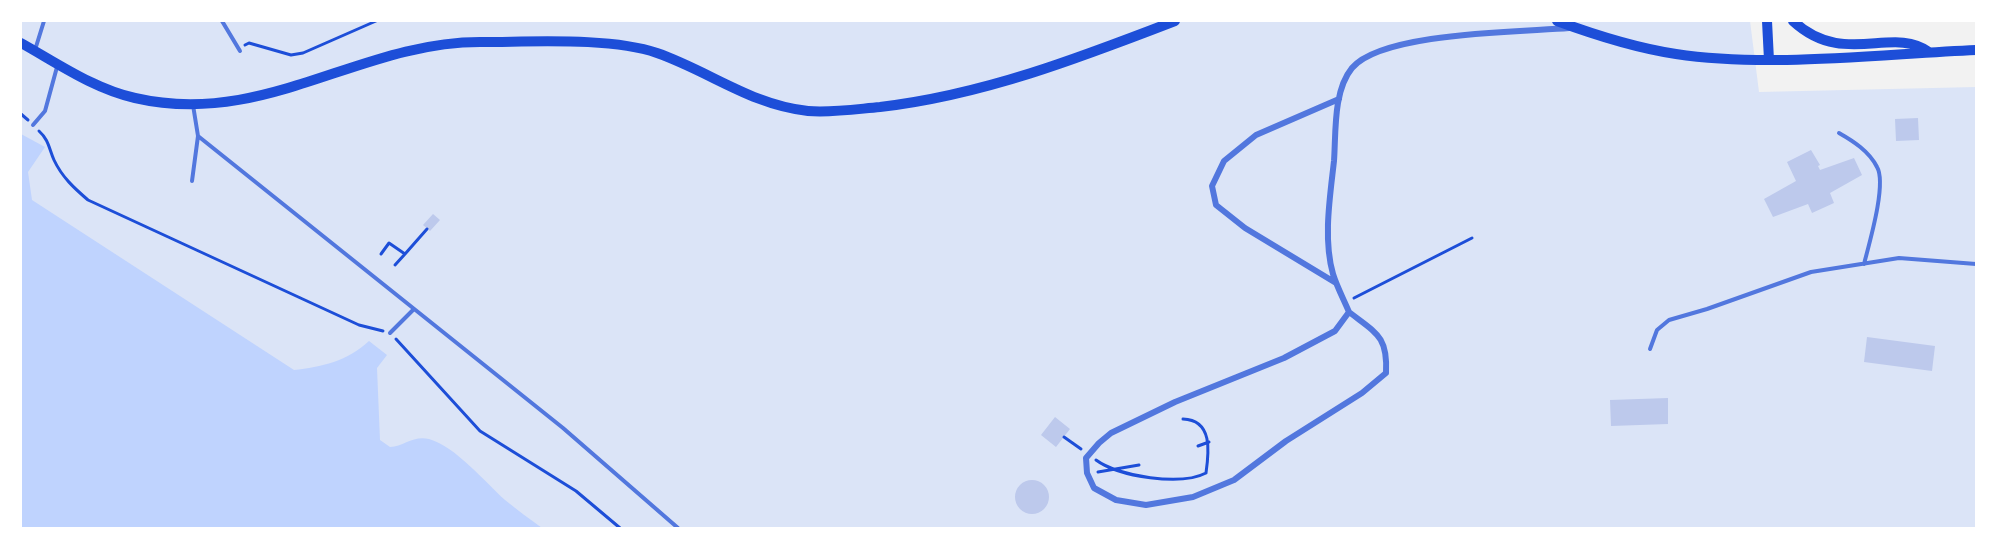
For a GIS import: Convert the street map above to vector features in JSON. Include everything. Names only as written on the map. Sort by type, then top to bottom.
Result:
[{"type":"main road","points":[[21,43],[111,91],[142,99],[193,105],[252,99],[408,51],[449,44],[481,42],[623,44],[675,60],[740,93],[774,105],[809,111],[849,110],[929,101],[991,87],[1175,21]]},
{"type":"main road","points":[[1557,21],[1575,28],[1674,54],[1769,60],[1976,50]]},
{"type":"main road","points":[[1767,21],[1769,60]]},
{"type":"main road","points":[[1793,21],[1803,30],[1840,46],[1916,43],[1929,52]]},
{"type":"street","points":[[1349,312],[1335,331],[1284,358],[1175,402],[1111,433],[1086,458],[1087,473],[1094,488],[1116,500],[1146,505],[1192,497],[1234,480],[1286,441],[1362,393],[1386,373],[1387,351],[1376,334],[1349,312],[1332,273],[1328,222],[1340,99],[1352,68],[1363,59],[1418,40],[1575,28]]},
{"type":"street","points":[[1336,283],[1245,228],[1216,205],[1212,186],[1224,161],[1256,135],[1340,99]]},
{"type":"lane","points":[[35,51],[44,21]]},
{"type":"lane","points":[[222,21],[238,50]]},
{"type":"lane","points":[[33,125],[45,111],[58,63]]},
{"type":"lane","points":[[192,181],[198,136],[193,105]]},
{"type":"lane","points":[[1839,133],[1857,143],[1878,168],[1876,216],[1864,264]]},
{"type":"lane","points":[[198,136],[216,148],[413,310],[563,428],[678,528]]},
{"type":"lane","points":[[1650,349],[1657,330],[1669,320],[1707,309],[1810,272],[1899,258],[1976,264]]},
{"type":"lane","points":[[390,333],[413,310]]},
{"type":"path","points":[[238,50],[249,43],[291,55],[303,53],[375,21]]},
{"type":"path","points":[[21,114],[47,138],[55,161],[68,183],[88,200],[358,325],[390,333],[480,431],[576,491],[620,528]]},
{"type":"path","points":[[395,265],[427,229]]},
{"type":"path","points":[[1345,303],[1472,238]]},
{"type":"path","points":[[381,254],[389,243],[405,254]]},
{"type":"path","points":[[1064,437],[1099,463],[1117,470],[1158,479],[1197,478],[1206,473],[1209,442],[1204,428],[1192,419],[1183,419]]},
{"type":"path","points":[[1198,446],[1209,442]]},
{"type":"path","points":[[1087,473],[1138,465]]},
{"type":"shaded area","points":[[21,21],[1750,21],[1759,92],[1976,87],[1976,528],[21,528]]},
{"type":"water","points":[[21,134],[45,147],[28,172],[32,200],[294,370],[334,362],[352,354],[369,341],[387,355],[377,368],[380,440],[390,447],[419,438],[439,443],[469,465],[505,500],[542,528],[21,528]]},
{"type":"building","points":[[1918,118],[1919,140],[1896,141],[1895,119]]},
{"type":"building","points":[[1811,150],[1820,165],[1818,166],[1820,170],[1854,158],[1862,175],[1830,193],[1834,203],[1812,213],[1808,204],[1773,217],[1764,199],[1796,181],[1787,162]]},
{"type":"building","points":[[433,214],[440,220],[430,231],[423,225]]},
{"type":"building","points":[[1867,337],[1935,346],[1932,371],[1864,362]]},
{"type":"building","points":[[1668,398],[1668,424],[1611,426],[1610,400]]},
{"type":"building","points":[[1055,417],[1070,429],[1056,447],[1041,435]]},
{"type":"building","points":[[1032,480],[1044,485],[1049,497],[1044,509],[1032,514],[1020,509],[1015,497],[1020,485]]}]
